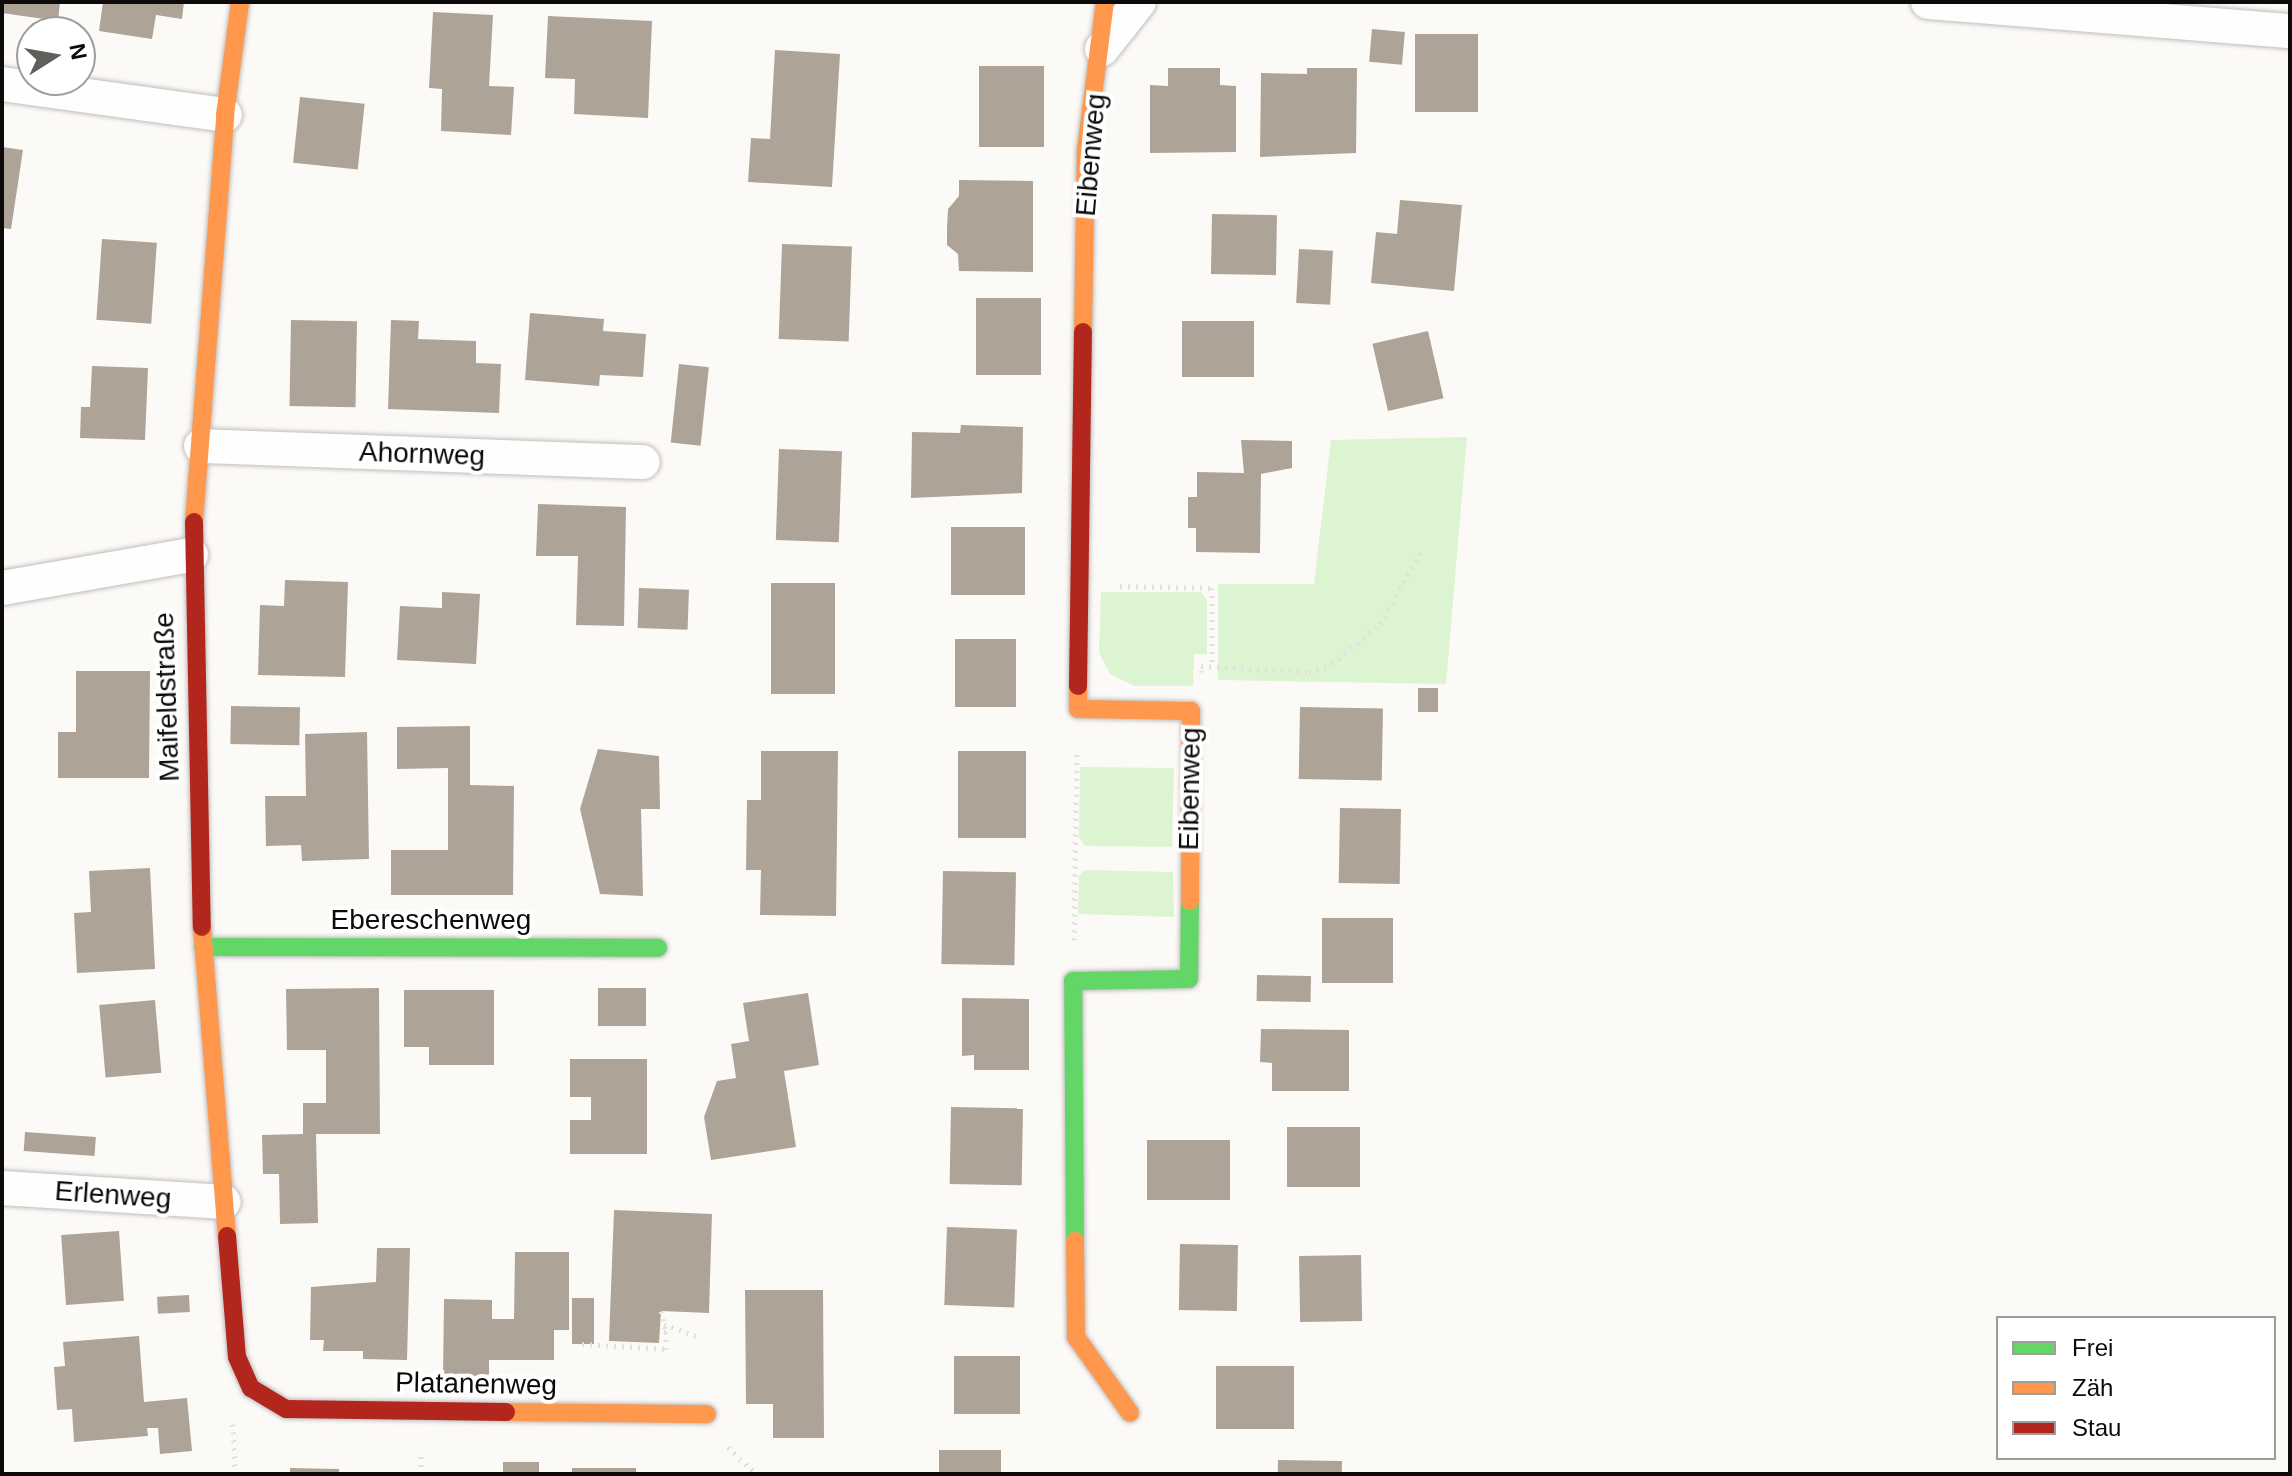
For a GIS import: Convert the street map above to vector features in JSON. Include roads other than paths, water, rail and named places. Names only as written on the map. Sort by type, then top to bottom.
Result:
[{"type":"street","name":"Maifeldstraße","points":[[240,2],[225,115],[191,555],[203,947],[237,1357],[251,1388]]},
{"type":"street","name":"Eibenweg","points":[[1105,2],[1102,49],[1086,150],[1078,709],[1191,711],[1189,979],[1073,981],[1076,1337],[1130,1413]]},
{"type":"street","name":"Eibenweg","points":[[1102,49],[1139,2]]},
{"type":"street","points":[[1928,2],[2290,31]]},
{"type":"street","points":[[2,84],[225,115]]},
{"type":"street","name":"Ahornweg","points":[[201,446],[643,462]]},
{"type":"street","points":[[2,588],[191,555]]},
{"type":"street","name":"Ebereschenweg","points":[[203,947],[658,948]]},
{"type":"street","name":"Erlenweg","points":[[2,1188],[224,1202]]},
{"type":"street","name":"Platanenweg","points":[[251,1388],[286,1409],[707,1414]]}]
